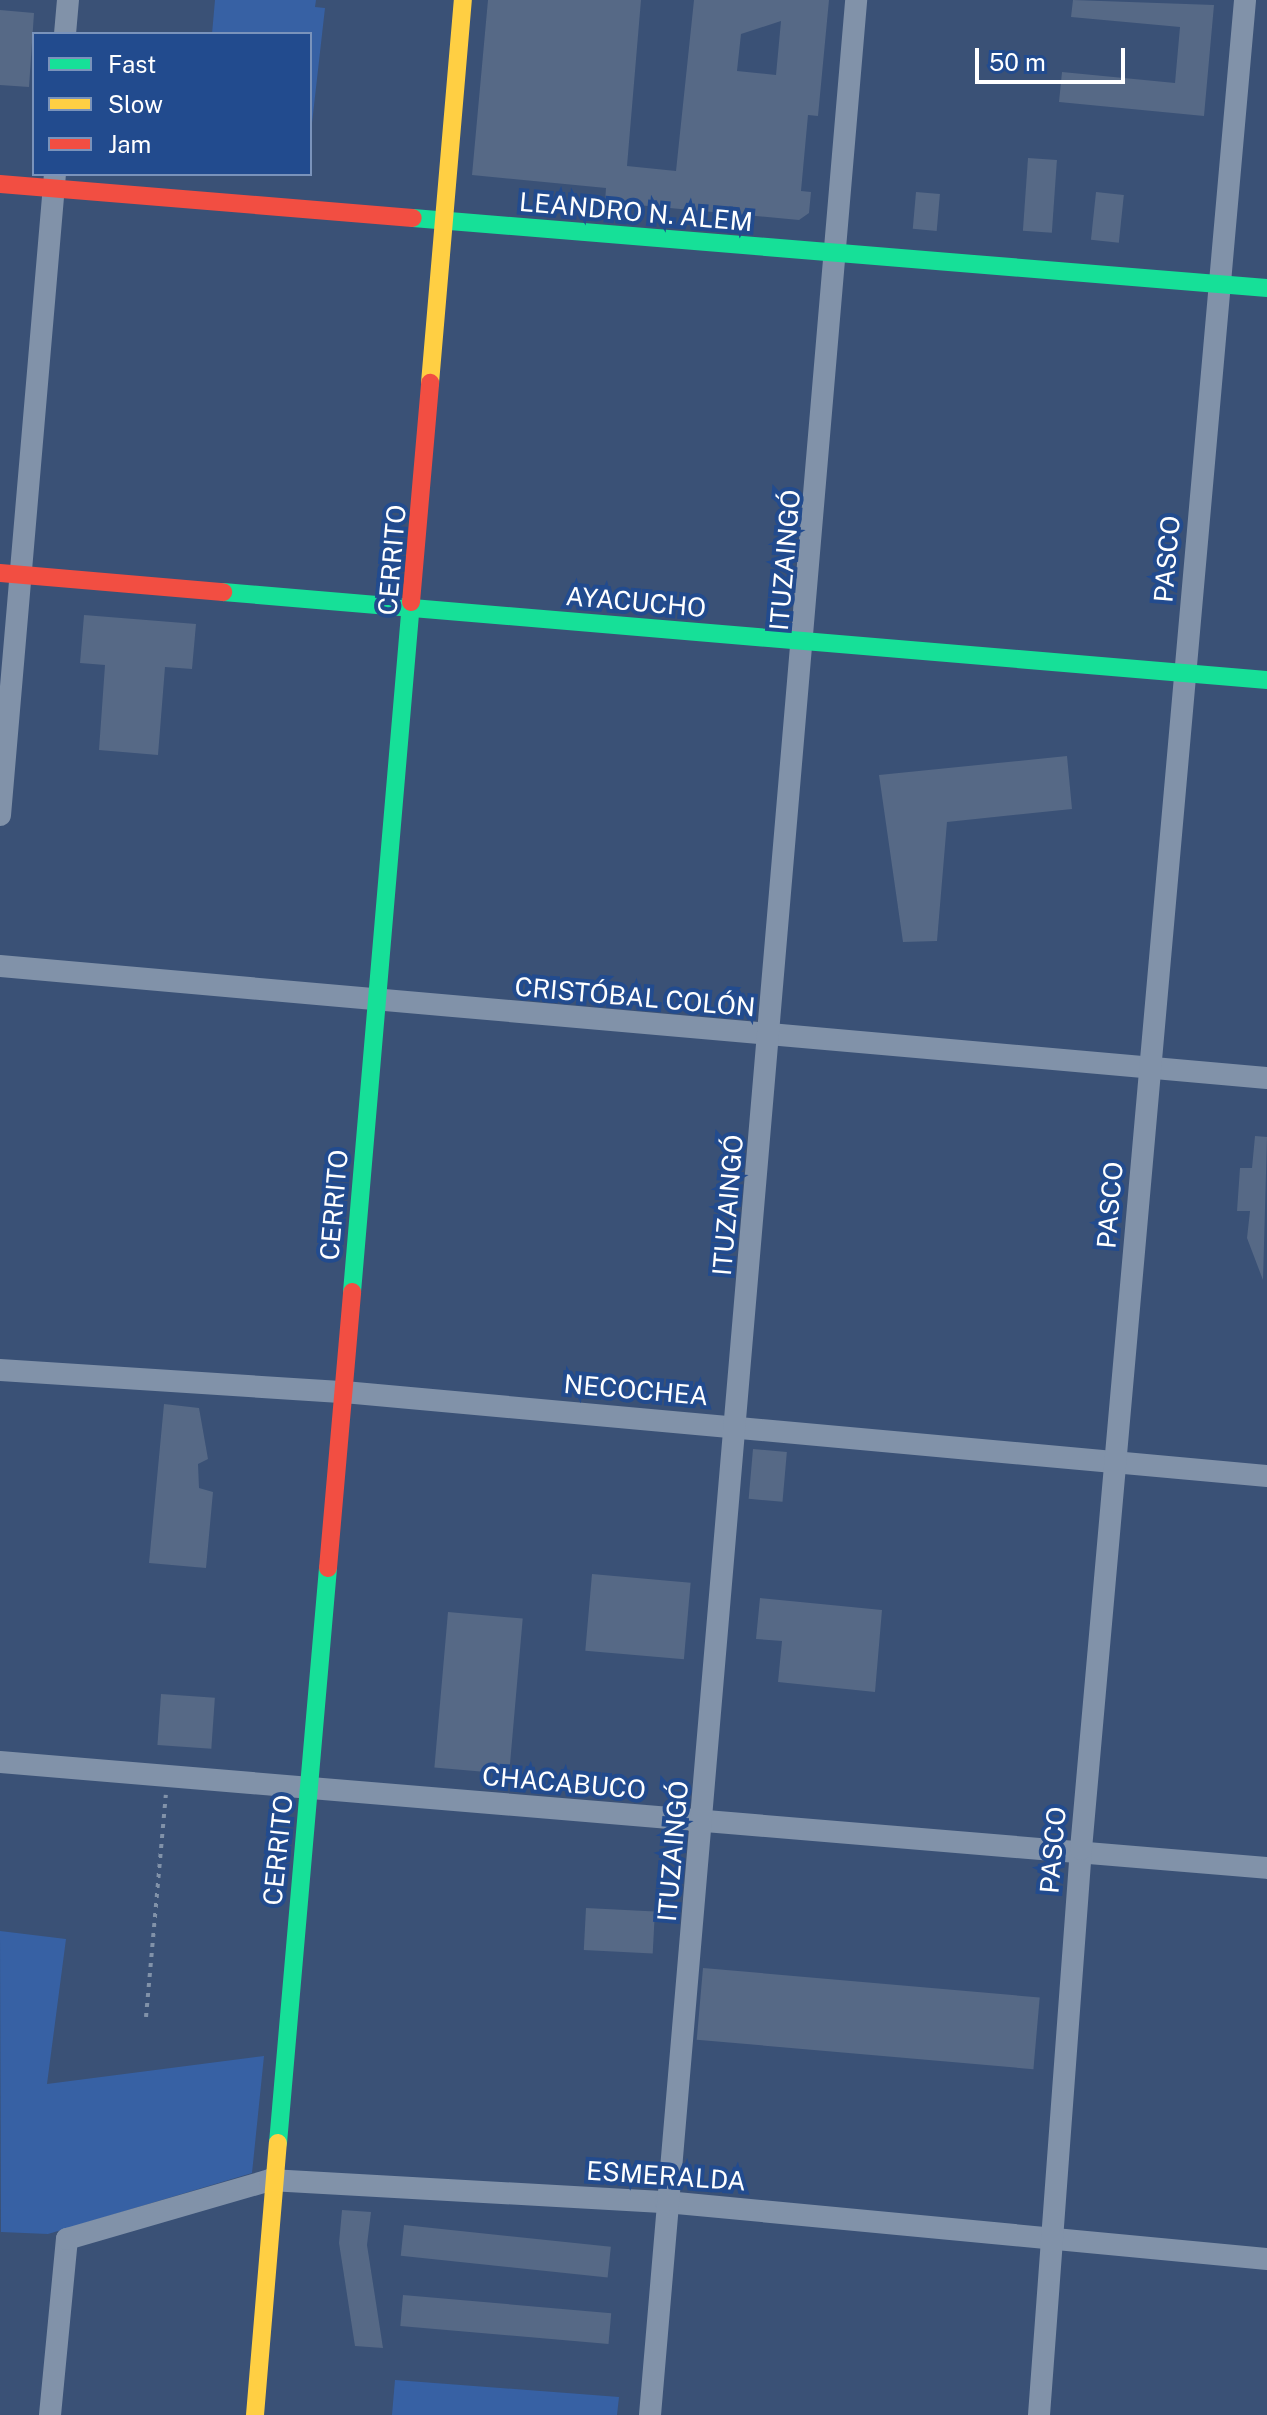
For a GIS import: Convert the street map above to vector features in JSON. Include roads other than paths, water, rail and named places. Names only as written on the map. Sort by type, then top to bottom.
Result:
[{"type":"main road","name":"CERRITO","points":[[255,2415],[270,2180],[310,1789],[414,609],[463,0]]},
{"type":"main road","name":"LEANDRO N. ALEM","points":[[0,184],[54,181],[446,222],[837,256],[1267,288]]},
{"type":"main road","name":"AYACUCHO","points":[[11,574],[1267,680]]},
{"type":"street","points":[[65,32],[68,0]]},
{"type":"street","name":"ITUZAINGÓ","points":[[650,2415],[666,2202],[705,1823],[806,643],[856,0]]},
{"type":"street","name":"PASCO","points":[[1039,2415],[1081,1849],[1245,0]]},
{"type":"street","points":[[0,815],[11,574],[54,181]]},
{"type":"street","name":"CRISTÓBAL COLÓN","points":[[0,966],[377,1004],[1267,1078]]},
{"type":"street","name":"NECOCHEA","points":[[0,1370],[344,1392],[1267,1476]]},
{"type":"street","name":"CHACABUCO","points":[[0,1762],[705,1823],[1081,1849],[1267,1868]]},
{"type":"street","name":"ESMERALDA","points":[[50,2415],[67,2239],[270,2180],[666,2202],[1267,2259]]}]
